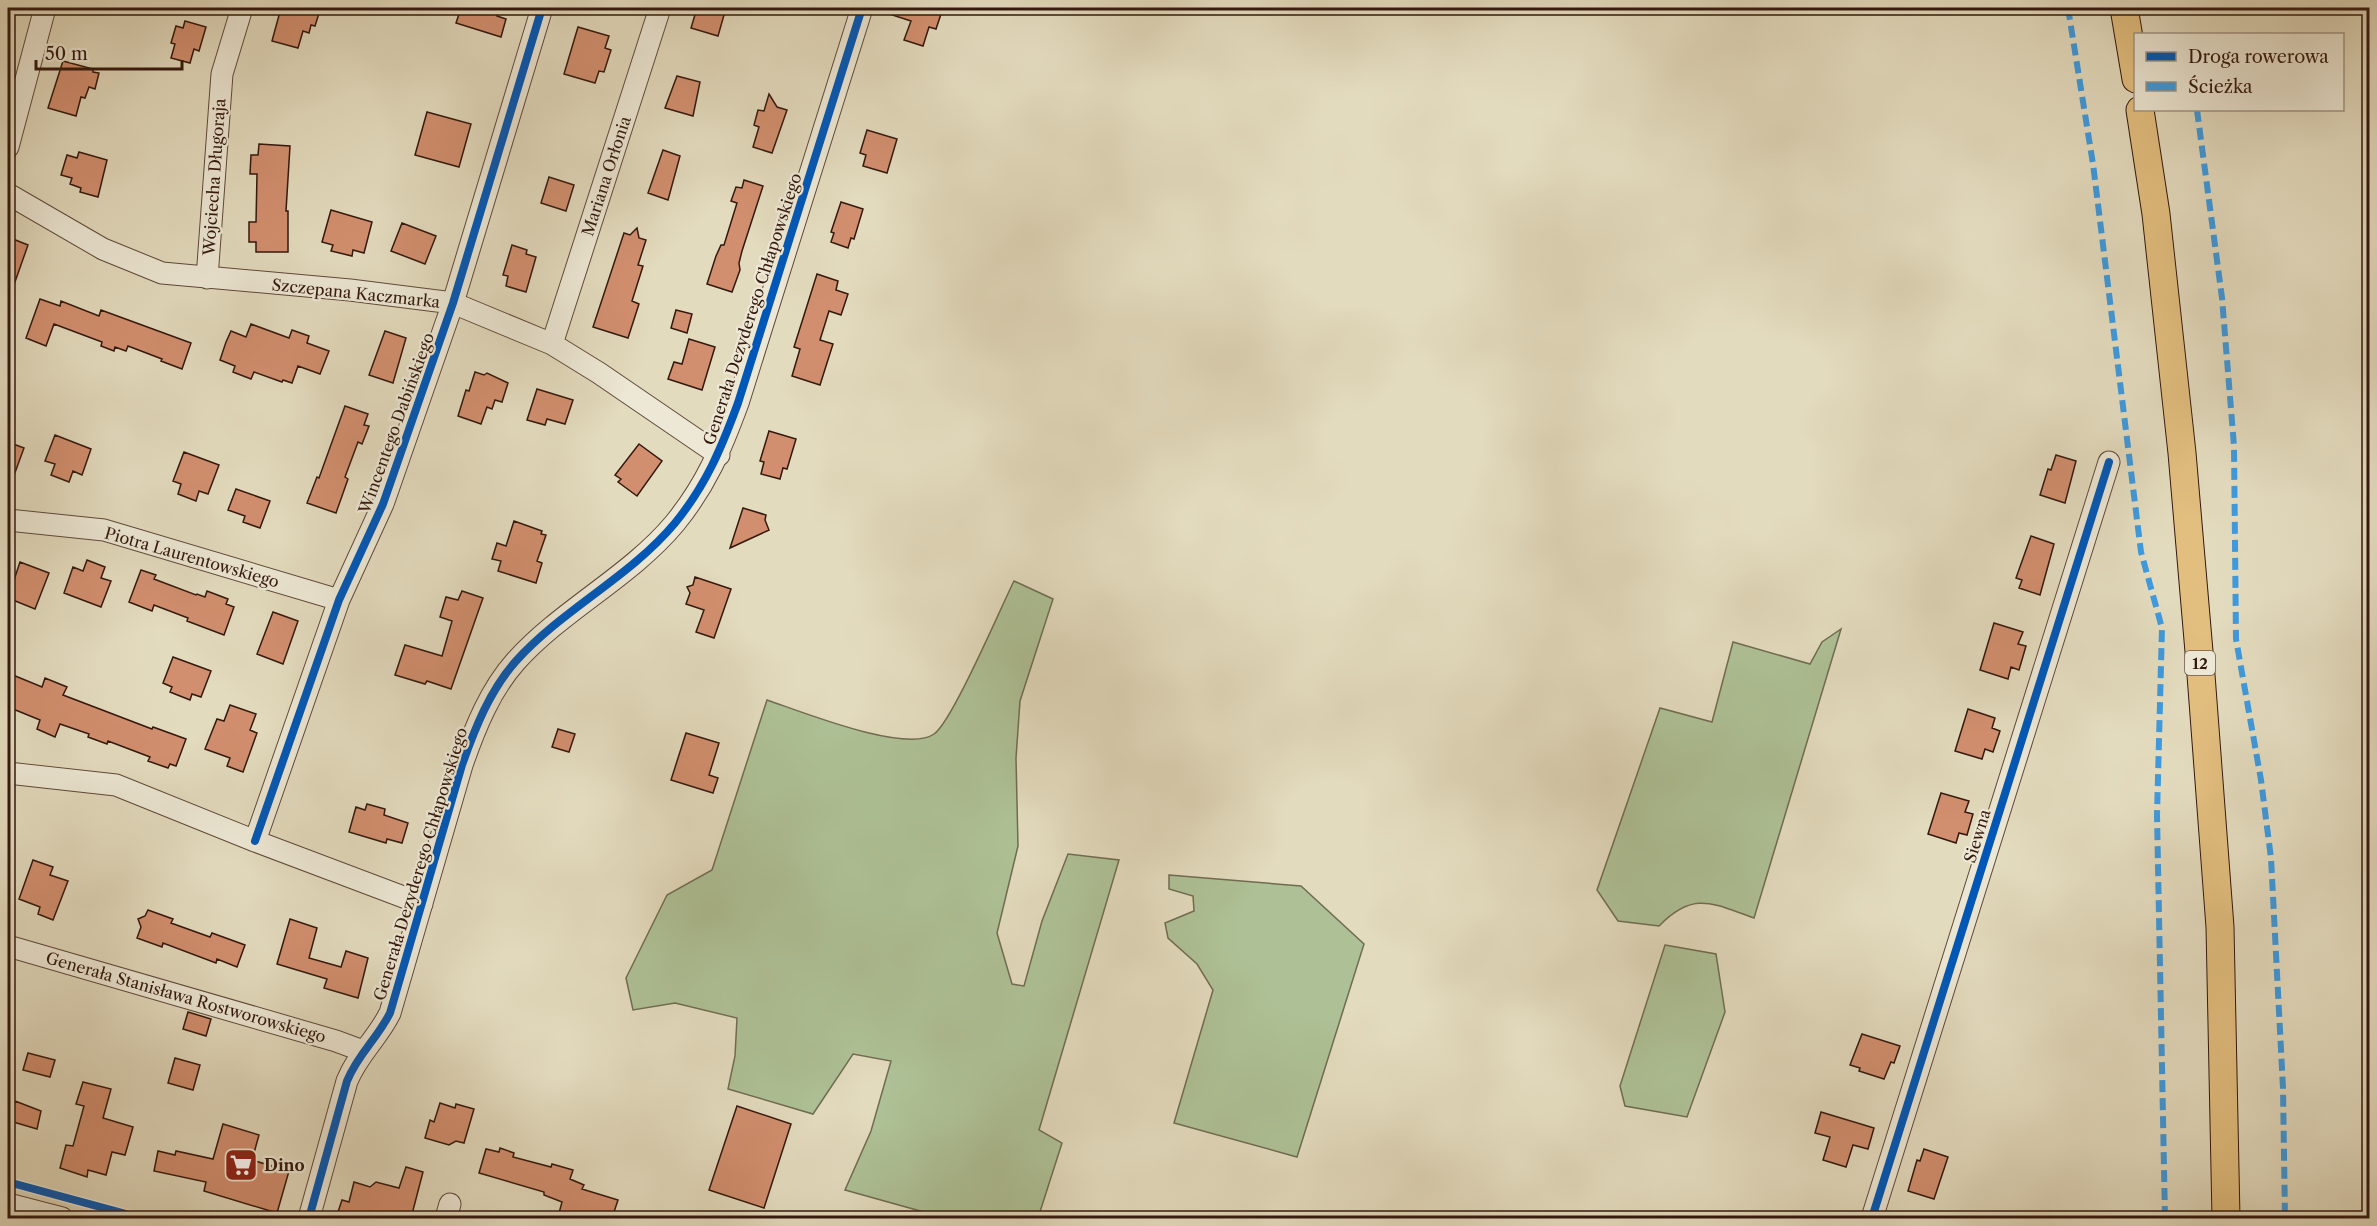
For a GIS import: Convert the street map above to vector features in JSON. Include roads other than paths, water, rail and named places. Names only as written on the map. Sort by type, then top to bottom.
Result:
[{"type":"main road","points":[[2124,8],[2134,67]]},
{"type":"main road","name":"12","points":[[2140,111],[2156,214],[2180,430],[2201,675],[2220,927],[2226,1218]]},
{"type":"street","points":[[8,147],[45,8]]},
{"type":"street","name":"Wojciecha Długoraja","points":[[207,278],[222,74],[242,8]]},
{"type":"street","name":"Wincentego Dabińskiego","points":[[255,841],[339,600],[383,504],[453,303],[542,8]]},
{"type":"street","name":"Mariana Orłonia","points":[[552,344],[660,8]]},
{"type":"street","name":"Generała Dezyderego Chłapowskiego","points":[[309,1218],[354,1063],[382,1030],[390,1013],[462,765],[476,725],[494,692],[515,662],[539,639],[641,556],[673,525],[699,490],[719,455],[738,403],[862,8]]},
{"type":"street","name":"Szczepana Kaczmarka","points":[[8,195],[112,253],[162,273],[350,290],[453,303],[552,344],[599,373],[719,455]]},
{"type":"street","name":"Siewna","points":[[1872,1218],[2109,462]]},
{"type":"street","name":"Piotra Laurentowskiego","points":[[8,520],[104,530],[339,600]]},
{"type":"street","points":[[8,773],[116,785],[255,841],[422,904]]},
{"type":"street","name":"Generała Stanisława Rostworowskiego","points":[[8,946],[336,1041],[363,1051]]},
{"type":"street","points":[[8,1204],[62,1218]]},
{"type":"place","name":"Dino","points":[[241,1165]]}]
